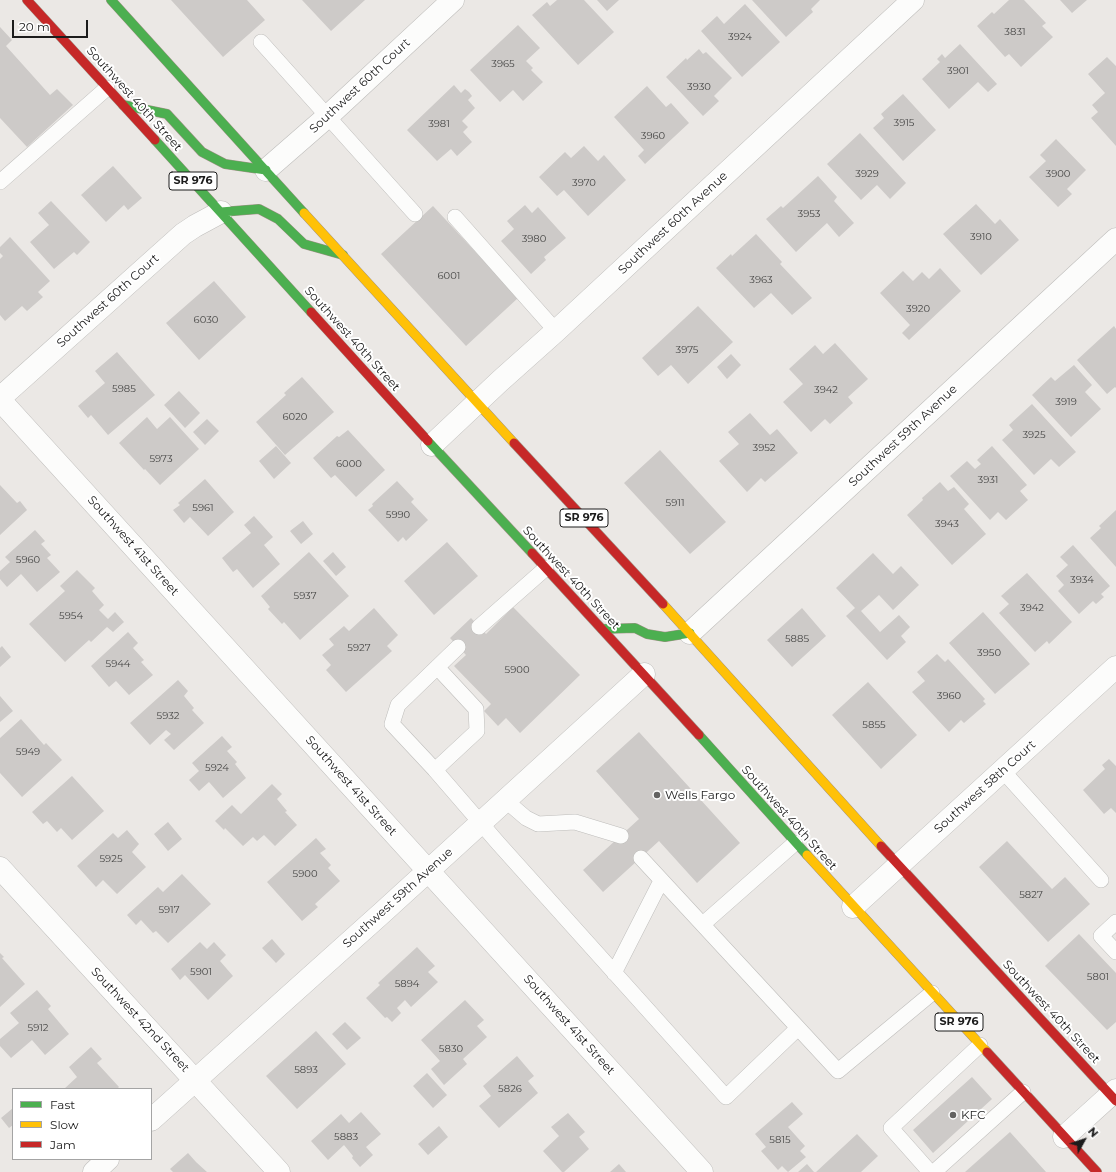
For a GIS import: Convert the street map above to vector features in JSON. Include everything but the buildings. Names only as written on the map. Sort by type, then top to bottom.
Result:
[{"type":"main road","name":"Southwest 40th Street","points":[[27,0],[432,445],[644,674],[853,907],[1097,1172]]},
{"type":"main road","name":"Southwest 40th Street","points":[[111,0],[477,403],[690,633],[899,866],[1114,1095]]},
{"type":"main road","points":[[123,105],[166,114],[202,152],[225,164],[266,170]]},
{"type":"main road","points":[[221,212],[259,209],[278,218],[304,244],[344,255]]},
{"type":"main road","points":[[602,629],[635,628],[647,634],[664,637],[690,633]]},
{"type":"street","name":"Southwest 60th Court","points":[[266,170],[328,116],[453,0]]},
{"type":"street","name":"Southwest 60th Avenue","points":[[432,445],[913,0]]},
{"type":"street","name":"Southwest 60th Court","points":[[0,399],[183,234],[221,212]]},
{"type":"street","name":"Southwest 59th Avenue","points":[[690,633],[1116,239]]},
{"type":"street","name":"Southwest 41st Street","points":[[0,399],[702,1172]]},
{"type":"street","name":"Southwest 58th Court","points":[[853,907],[1116,667]]},
{"type":"street","name":"Southwest 59th Avenue","points":[[152,1119],[644,674]]},
{"type":"street","name":"Southwest 42nd Street","points":[[0,868],[279,1172]]},
{"type":"street","points":[[1064,1137],[1114,1095]]},
{"type":"street","points":[[94,1172],[107,1160]]},
{"type":"lane","points":[[261,42],[415,214]]},
{"type":"lane","points":[[0,182],[108,88]]},
{"type":"lane","points":[[455,217],[556,330]]},
{"type":"lane","points":[[479,627],[546,568]]},
{"type":"lane","points":[[458,647],[398,705],[392,724],[435,770],[480,823],[726,1097],[798,1028]]},
{"type":"lane","points":[[435,770],[477,731],[476,709],[437,667]]},
{"type":"lane","points":[[1003,771],[1101,880]]},
{"type":"lane","points":[[505,800],[526,818],[538,824],[575,822],[621,836]]},
{"type":"lane","points":[[703,924],[795,842]]},
{"type":"lane","points":[[641,858],[838,1071],[932,993]]},
{"type":"lane","points":[[614,973],[661,881]]},
{"type":"lane","points":[[1116,922],[1101,936],[1116,952]]},
{"type":"lane","points":[[930,1172],[892,1128],[980,1045]]},
{"type":"lane","points":[[934,1172],[1023,1092]]},
{"type":"traffic: fast","points":[[111,0],[304,213]]},
{"type":"traffic: fast","points":[[123,105],[167,114],[202,152],[225,164],[266,170]]},
{"type":"traffic: fast","points":[[155,140],[311,312]]},
{"type":"traffic: fast","points":[[221,212],[259,209],[278,219],[304,244],[343,255]]},
{"type":"traffic: fast","points":[[428,441],[532,553]]},
{"type":"traffic: fast","points":[[602,629],[635,628],[647,634],[665,637],[690,633]]},
{"type":"traffic: fast","points":[[699,735],[807,855]]},
{"type":"traffic: slow","points":[[304,213],[514,443]]},
{"type":"traffic: slow","points":[[663,604],[881,846]]},
{"type":"traffic: slow","points":[[807,855],[987,1052]]},
{"type":"traffic: jam","points":[[27,0],[155,140]]},
{"type":"traffic: jam","points":[[311,312],[428,441]]},
{"type":"traffic: jam","points":[[514,443],[663,604]]},
{"type":"traffic: jam","points":[[532,553],[699,735]]},
{"type":"traffic: jam","points":[[881,846],[1116,1101]]},
{"type":"traffic: jam","points":[[987,1052],[1097,1172]]},
{"type":"place","name":"Wells Fargo","points":[[657,795]]},
{"type":"place","name":"KFC","points":[[953,1115]]}]
